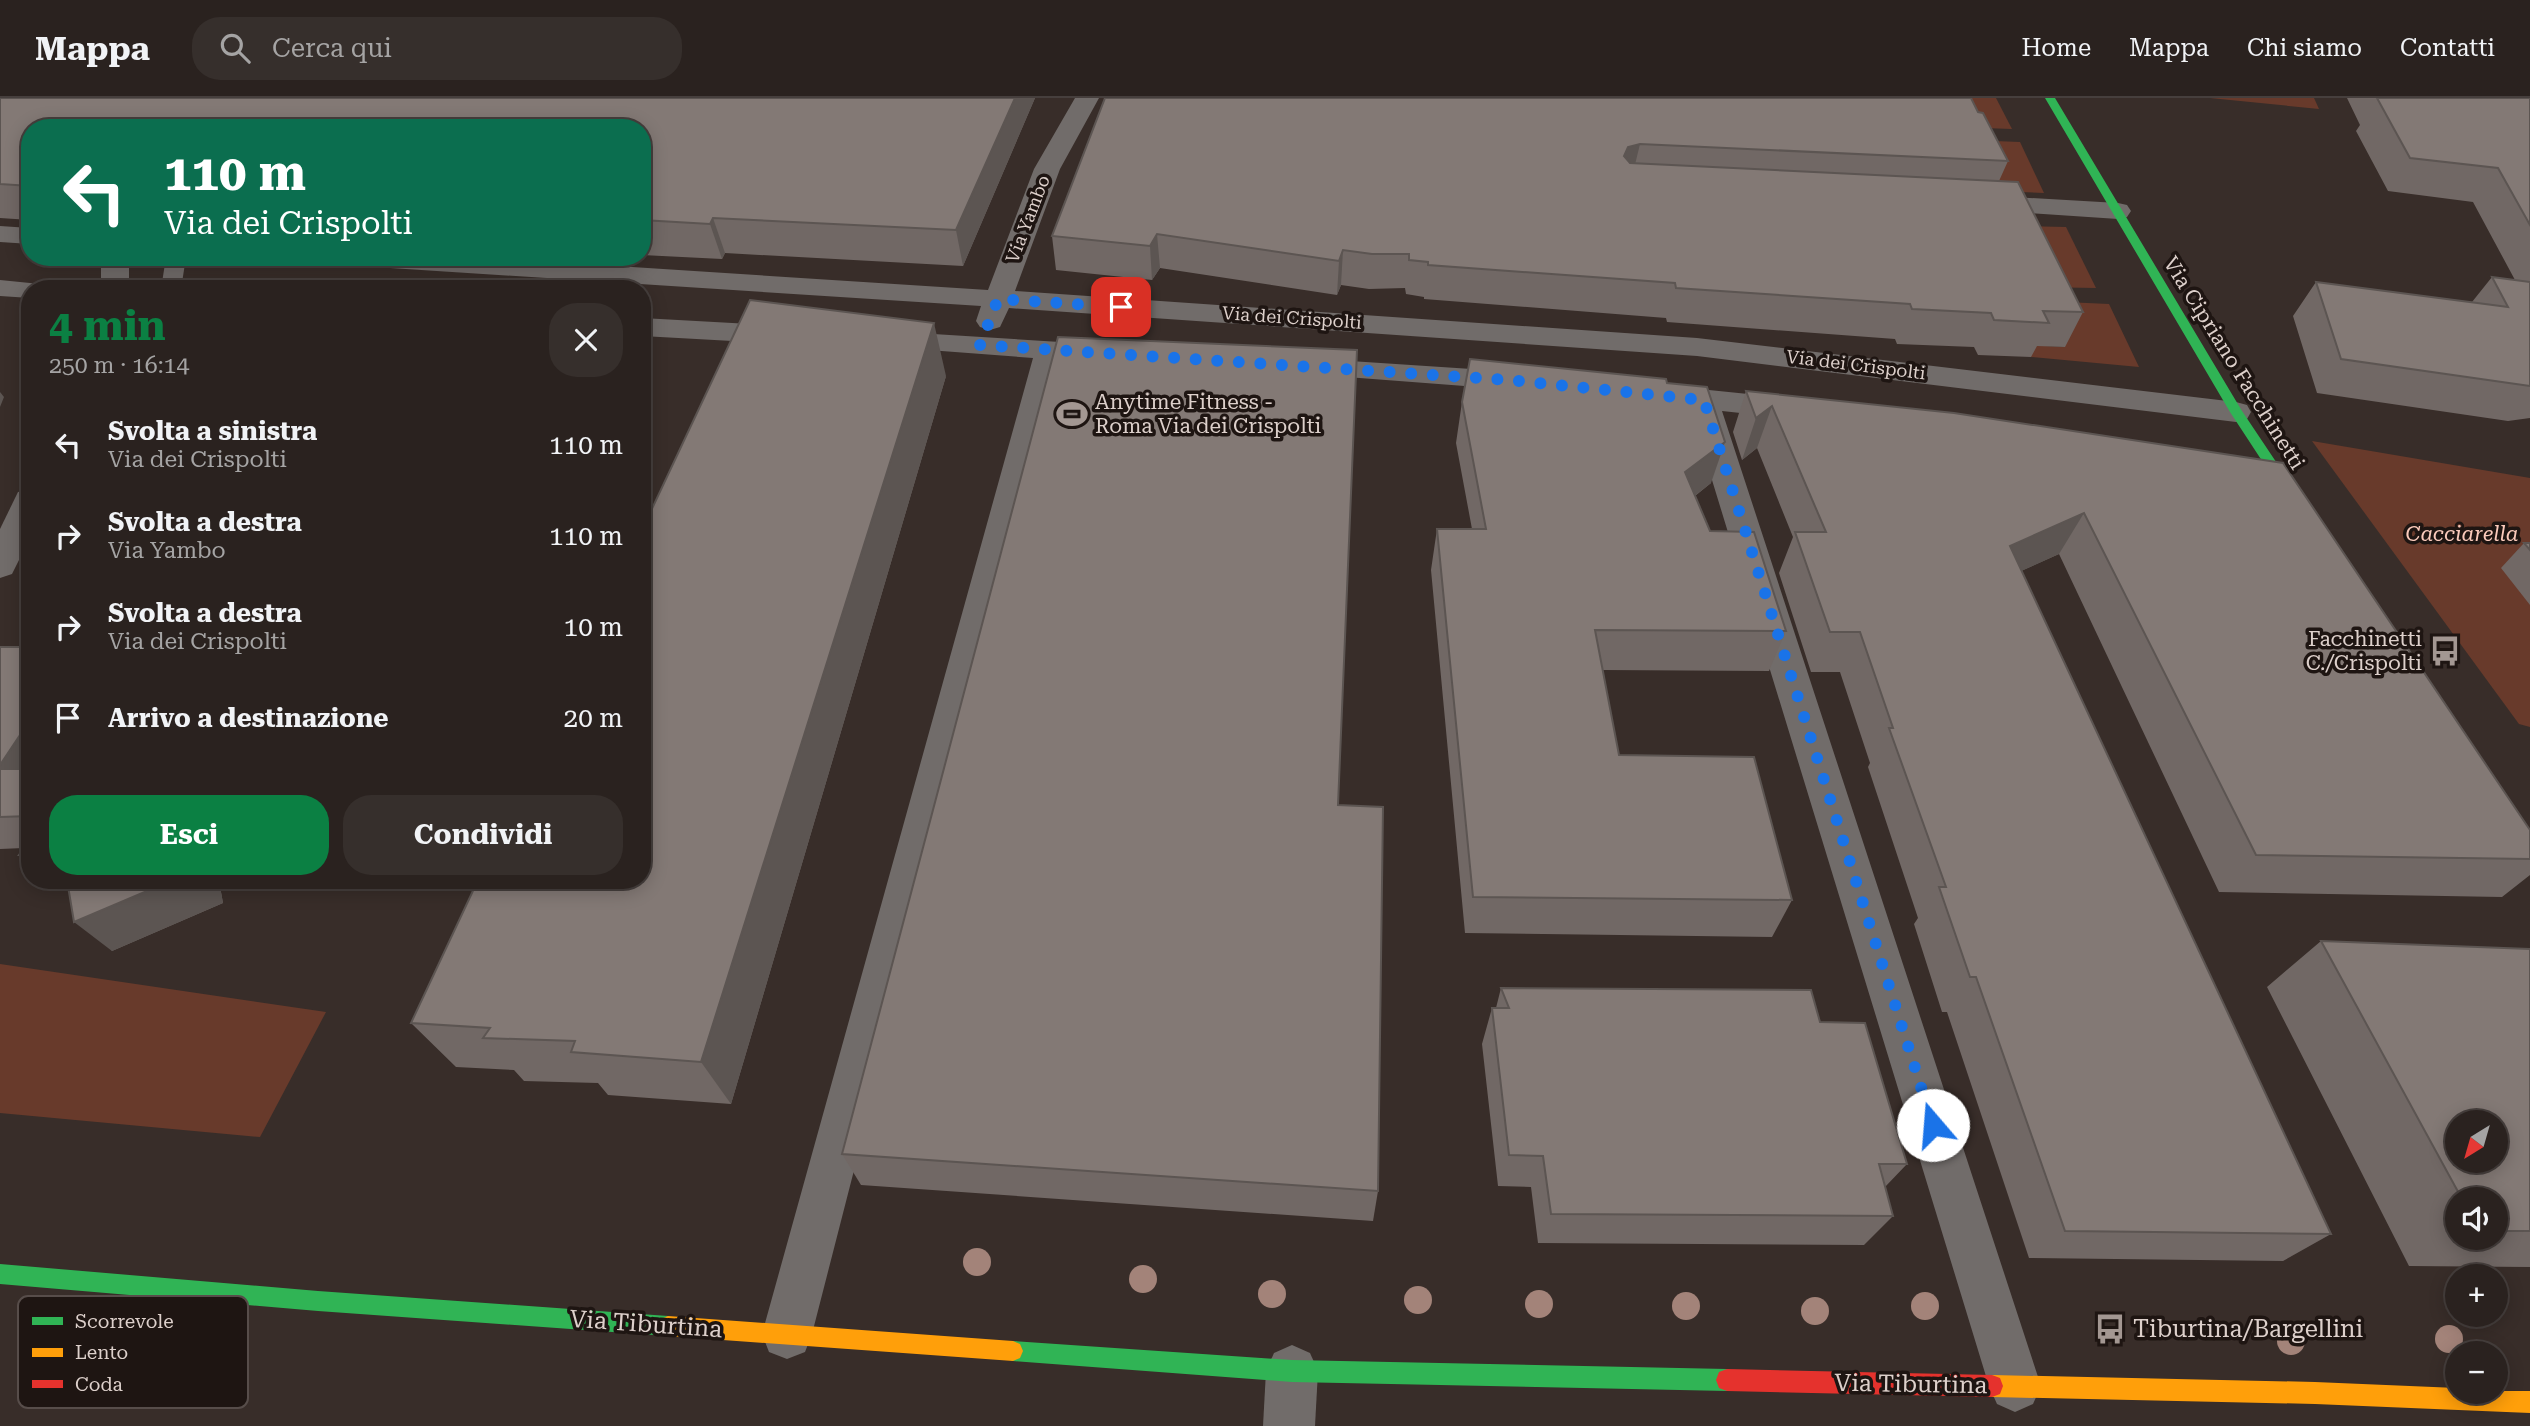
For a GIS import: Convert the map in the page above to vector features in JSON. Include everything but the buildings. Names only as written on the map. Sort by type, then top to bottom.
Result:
[{"type":"main road","name":"Via Cipriano Facchinetti","points":[[2050,98],[2236,412],[2306,516]]},
{"type":"main road","name":"Via Tiburtina","points":[[0,1274],[318,1301],[1292,1371],[2315,1393],[2530,1402]]},
{"type":"street","name":"Via Yambo","points":[[980,345],[1047,169],[1087,98]]},
{"type":"street","points":[[1954,202],[2118,211]]},
{"type":"street","points":[[0,234],[21,235]]},
{"type":"street","name":"Via dei Crispolti","points":[[543,266],[1697,347],[2236,412]]},
{"type":"street","points":[[0,288],[21,289]]},
{"type":"street","points":[[651,328],[817,337]]},
{"type":"street","points":[[858,339],[1137,355]]},
{"type":"street","points":[[787,1334],[1050,350]]},
{"type":"street","points":[[1275,365],[1551,384]]},
{"type":"street","points":[[1630,392],[1818,412]]},
{"type":"street","points":[[1704,400],[2015,1386]]},
{"type":"street","points":[[2237,470],[2278,476]]},
{"type":"street","points":[[0,566],[21,520]]},
{"type":"street","points":[[1289,1426],[1292,1371]]},
{"type":"green space","points":[[1942,98],[1996,98],[2012,129],[1956,127]]},
{"type":"green space","points":[[2210,98],[2314,98],[2319,109]]},
{"type":"green space","points":[[1944,139],[2020,142],[2044,193],[1991,191]]},
{"type":"green space","points":[[1980,225],[2066,227],[2096,288],[2036,287]]},
{"type":"green space","points":[[2043,301],[2109,304],[2139,367],[2031,357],[2026,345],[2064,347]]},
{"type":"green space","name":"Cacciarella","points":[[2312,441],[2530,478],[2530,727],[2519,724]]},
{"type":"green space","points":[[0,964],[326,1012],[260,1137],[0,1113]]},
{"type":"traffic: fast","points":[[2050,98],[2236,412],[2298,505]]},
{"type":"traffic: fast","points":[[0,1274],[318,1301],[668,1326]]},
{"type":"traffic: fast","points":[[1013,1351],[1292,1371],[1727,1380]]},
{"type":"traffic: slow","points":[[668,1326],[1013,1351]]},
{"type":"traffic: slow","points":[[1992,1386],[2315,1393],[2530,1402]]},
{"type":"traffic: jam","points":[[1727,1380],[1992,1386]]},
{"type":"place","name":"Anytime Fitness - Roma Via dei Crispolti","points":[[1072,414]]},
{"type":"place","name":"Facchinetti C./Crispolti","points":[[2445,651]]},
{"type":"place","name":"Tiburtina/Bargellini","points":[[2110,1329]]},
{"type":"route","points":[[1121,307],[998,299],[980,345],[1509,380],[1704,400],[1933,1125]]}]
